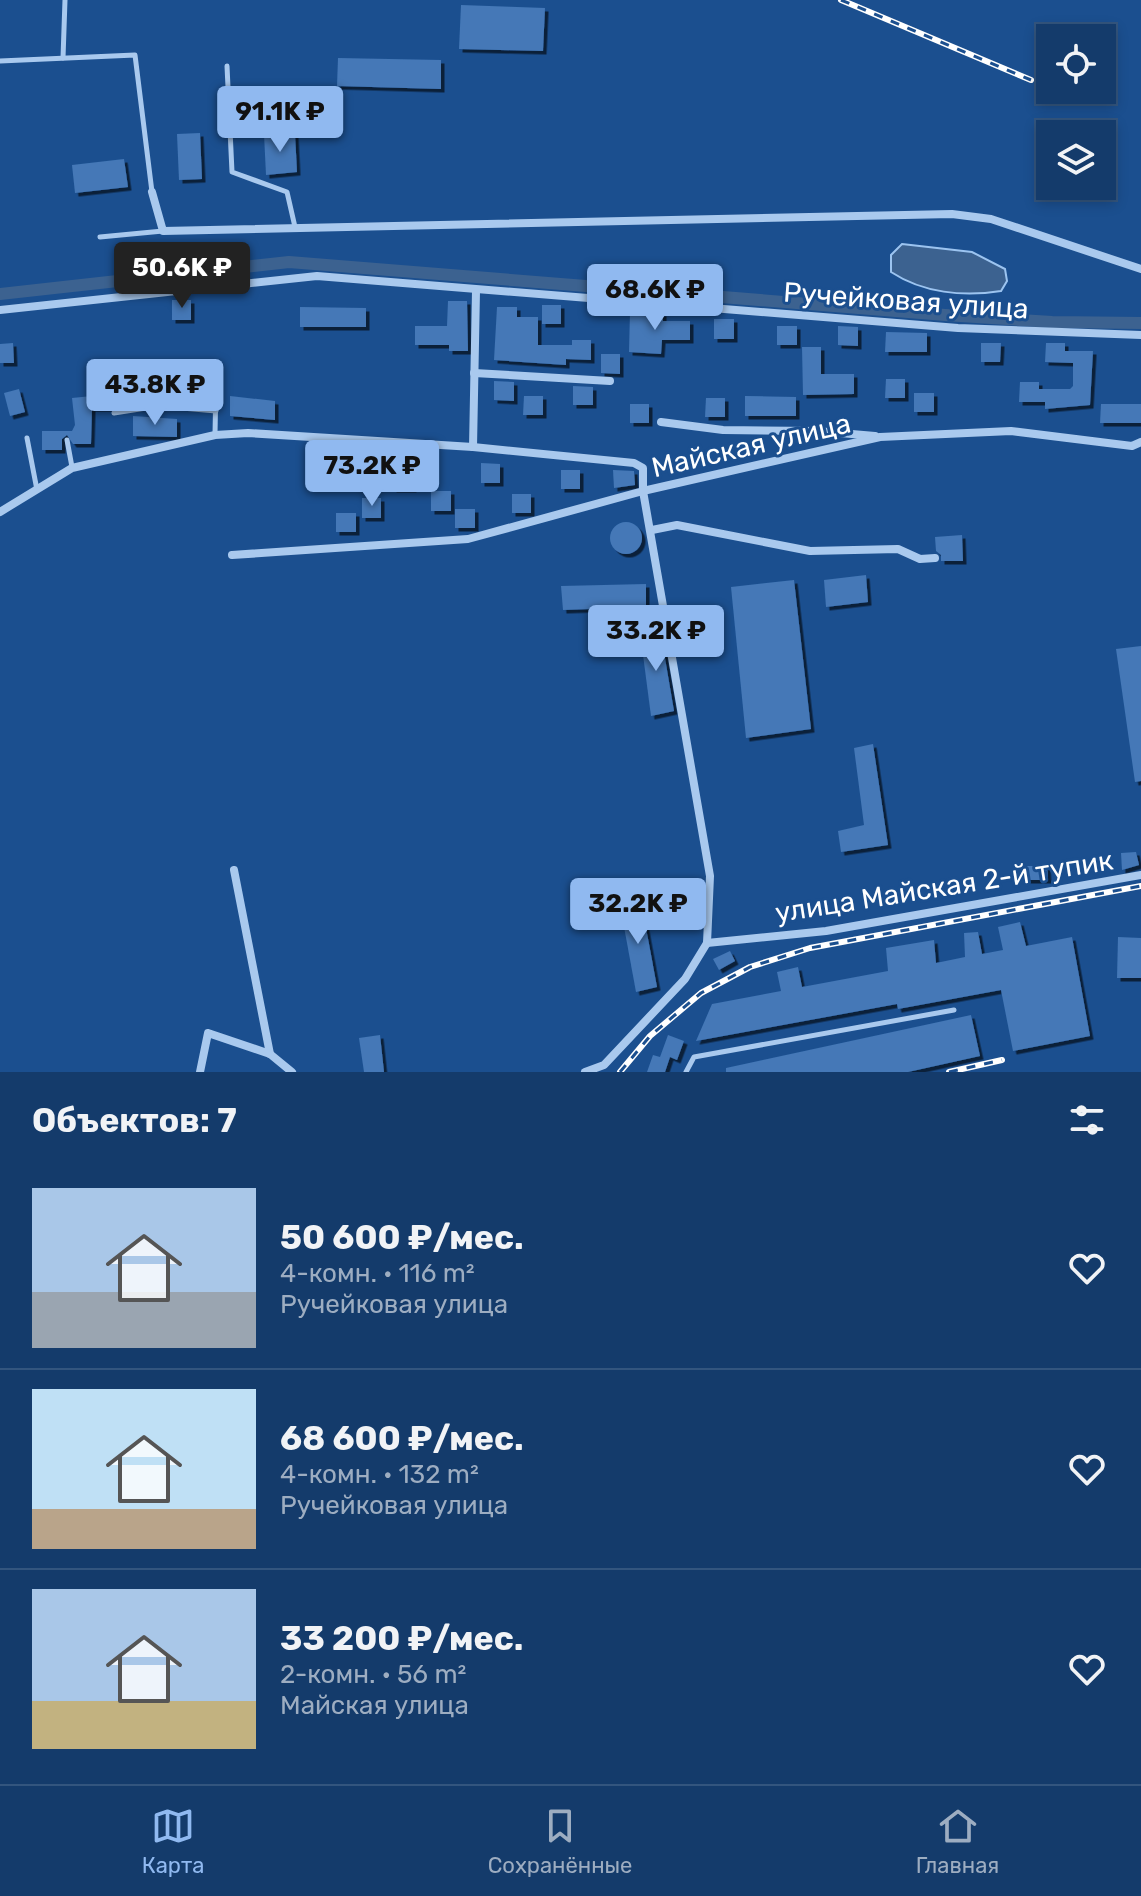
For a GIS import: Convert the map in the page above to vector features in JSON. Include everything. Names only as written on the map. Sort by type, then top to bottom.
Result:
[{"type":"street","points":[[152,192],[163,231],[952,214],[991,219],[1141,269]]},
{"type":"street","name":"Ручейковая улица","points":[[0,310],[317,276],[958,328],[1141,335]]},
{"type":"street","points":[[473,447],[476,291]]},
{"type":"street","points":[[474,373],[610,381]]},
{"type":"street","name":"Майская улица","points":[[661,422],[723,430],[817,431],[880,437],[1011,431],[1132,446],[1141,442]]},
{"type":"street","points":[[0,512],[72,468],[215,435],[263,433],[473,447],[634,463],[643,468],[643,491],[468,539],[232,555]]},
{"type":"street","name":"Майская улица","points":[[585,1072],[604,1065],[685,979],[707,943],[710,876],[643,491],[880,437]]},
{"type":"street","points":[[652,530],[677,525],[810,551],[898,549],[920,559],[935,558]]},
{"type":"street","points":[[234,870],[270,1054]]},
{"type":"street","name":"улица Майская 2-й тупик","points":[[707,943],[826,931],[1141,875]]},
{"type":"street","points":[[200,1072],[208,1033],[270,1054],[292,1072]]},
{"type":"lane","points":[[63,58],[65,0]]},
{"type":"lane","points":[[0,61],[135,55],[152,192]]},
{"type":"lane","points":[[227,66],[232,172],[287,192],[295,228]]},
{"type":"lane","points":[[100,237],[163,231]]},
{"type":"lane","points":[[215,435],[216,382]]},
{"type":"lane","points":[[114,413],[159,406],[216,411]]},
{"type":"lane","points":[[27,438],[37,491]]},
{"type":"lane","points":[[67,440],[72,468]]},
{"type":"lane","points":[[686,1072],[694,1057],[954,1010]]},
{"type":"water","points":[[902,244],[972,252],[1005,269],[1007,281],[1001,291],[972,294],[944,292],[916,285],[891,272],[891,255]]},
{"type":"building","points":[[461,5],[545,8],[543,51],[459,49]]},
{"type":"building","points":[[338,58],[441,60],[441,89],[337,86]]},
{"type":"building","points":[[295,102],[307,102],[308,129],[295,128]]},
{"type":"building","points":[[200,133],[202,179],[179,180],[177,134]]},
{"type":"building","points":[[264,134],[295,134],[297,172],[266,175]]},
{"type":"building","points":[[124,159],[128,187],[75,193],[72,165]]},
{"type":"building","points":[[172,300],[191,300],[191,320],[172,320]]},
{"type":"building","points":[[448,301],[467,301],[468,351],[449,351],[449,345],[415,345],[415,326],[447,326]]},
{"type":"building","points":[[542,305],[561,305],[561,324],[542,324]]},
{"type":"building","points":[[300,307],[366,308],[366,327],[300,327]]},
{"type":"building","points":[[497,307],[517,307],[517,317],[538,317],[538,345],[572,345],[572,340],[591,340],[591,360],[566,359],[566,365],[494,360]]},
{"type":"building","points":[[630,312],[663,313],[663,321],[690,321],[690,340],[662,340],[661,354],[629,352]]},
{"type":"building","points":[[714,319],[734,319],[734,339],[714,339]]},
{"type":"building","points":[[777,326],[797,326],[797,345],[777,345]]},
{"type":"building","points":[[838,326],[858,327],[858,346],[838,345]]},
{"type":"building","points":[[886,332],[927,333],[927,352],[885,352]]},
{"type":"building","points":[[13,343],[14,363],[0,363],[0,344]]},
{"type":"building","points":[[981,343],[1001,343],[1000,362],[981,362]]},
{"type":"building","points":[[1046,343],[1065,343],[1065,351],[1093,351],[1090,405],[1045,409],[1045,402],[1019,402],[1020,382],[1039,382],[1039,389],[1070,389],[1073,386],[1073,363],[1045,362]]},
{"type":"building","points":[[802,347],[821,347],[821,374],[854,374],[854,394],[803,395]]},
{"type":"building","points":[[601,354],[620,354],[620,374],[601,373]]},
{"type":"building","points":[[886,379],[905,379],[905,398],[885,398]]},
{"type":"building","points":[[494,381],[514,382],[514,401],[494,400]]},
{"type":"building","points":[[573,386],[593,387],[593,405],[573,405]]},
{"type":"building","points":[[92,388],[112,388],[112,408],[92,408],[91,444],[73,444],[67,435],[62,439],[62,450],[42,450],[42,431],[72,431],[75,425],[72,398],[92,396]]},
{"type":"building","points":[[19,389],[25,412],[10,416],[4,393]]},
{"type":"building","points":[[914,393],[934,393],[934,412],[914,412]]},
{"type":"building","points":[[230,396],[275,401],[275,420],[230,416]]},
{"type":"building","points":[[524,396],[543,396],[543,415],[523,415]]},
{"type":"building","points":[[745,396],[796,397],[796,416],[745,416]]},
{"type":"building","points":[[706,398],[725,398],[725,417],[705,417]]},
{"type":"building","points":[[630,404],[649,404],[649,423],[630,423]]},
{"type":"building","points":[[1101,404],[1141,404],[1141,423],[1100,423]]},
{"type":"building","points":[[133,416],[177,419],[177,437],[133,436]]},
{"type":"building","points":[[329,456],[375,456],[375,476],[329,475]]},
{"type":"building","points":[[481,463],[500,464],[500,483],[481,483]]},
{"type":"building","points":[[393,470],[413,470],[413,489],[393,489]]},
{"type":"building","points":[[561,470],[580,470],[580,489],[561,489]]},
{"type":"building","points":[[613,470],[634,471],[635,485],[614,488]]},
{"type":"building","points":[[431,491],[451,491],[451,511],[431,511]]},
{"type":"building","points":[[512,494],[531,494],[531,513],[512,513]]},
{"type":"building","points":[[362,498],[381,498],[381,518],[362,518]]},
{"type":"building","points":[[455,509],[475,509],[475,528],[455,528]]},
{"type":"building","points":[[336,513],[356,513],[356,532],[336,532]]},
{"type":"building","points":[[626,522],[637,527],[642,538],[637,549],[626,554],[615,549],[610,538],[615,527]]},
{"type":"building","points":[[962,535],[963,561],[941,561],[941,555],[936,551],[935,537]]},
{"type":"building","points":[[866,575],[868,602],[826,607],[824,580]]},
{"type":"building","points":[[794,580],[811,729],[746,738],[731,587]]},
{"type":"building","points":[[646,584],[646,607],[563,610],[561,586]]},
{"type":"building","points":[[660,629],[674,711],[651,716],[640,632]]},
{"type":"building","points":[[1141,646],[1141,781],[1135,782],[1116,649]]},
{"type":"building","points":[[873,744],[888,845],[841,852],[838,831],[864,825],[854,748]]},
{"type":"building","points":[[1136,852],[1139,865],[1122,870],[1121,853]]},
{"type":"building","points":[[1023,866],[1047,866],[1048,880],[1023,880]]},
{"type":"building","points":[[641,901],[657,987],[636,992],[620,905]]},
{"type":"building","points":[[1020,922],[1026,946],[1072,937],[1090,1036],[1013,1051],[1001,990],[898,1009],[897,1004],[696,1041],[712,1004],[781,991],[777,972],[798,967],[802,987],[888,971],[886,948],[934,940],[936,963],[965,957],[964,933],[978,932],[982,954],[1003,950],[998,927]]},
{"type":"building","points":[[1118,937],[1141,938],[1141,978],[1117,978]]},
{"type":"building","points":[[730,951],[735,961],[719,970],[713,959]]},
{"type":"building","points":[[971,1015],[980,1056],[908,1072],[726,1072],[726,1068]]},
{"type":"building","points":[[380,1035],[384,1072],[364,1072],[359,1038]]},
{"type":"building","points":[[668,1035],[684,1041],[677,1060],[670,1057],[665,1072],[647,1072],[653,1055],[660,1057]]},
{"type":"waterway","points":[[0,294],[289,262],[945,315],[1052,322],[1141,323]]},
{"type":"railway","points":[[841,0],[1031,80]]},
{"type":"railway","points":[[620,1072],[650,1036],[701,993],[750,967],[810,948],[1141,886]]},
{"type":"railway","points":[[949,1072],[1002,1060]]}]
